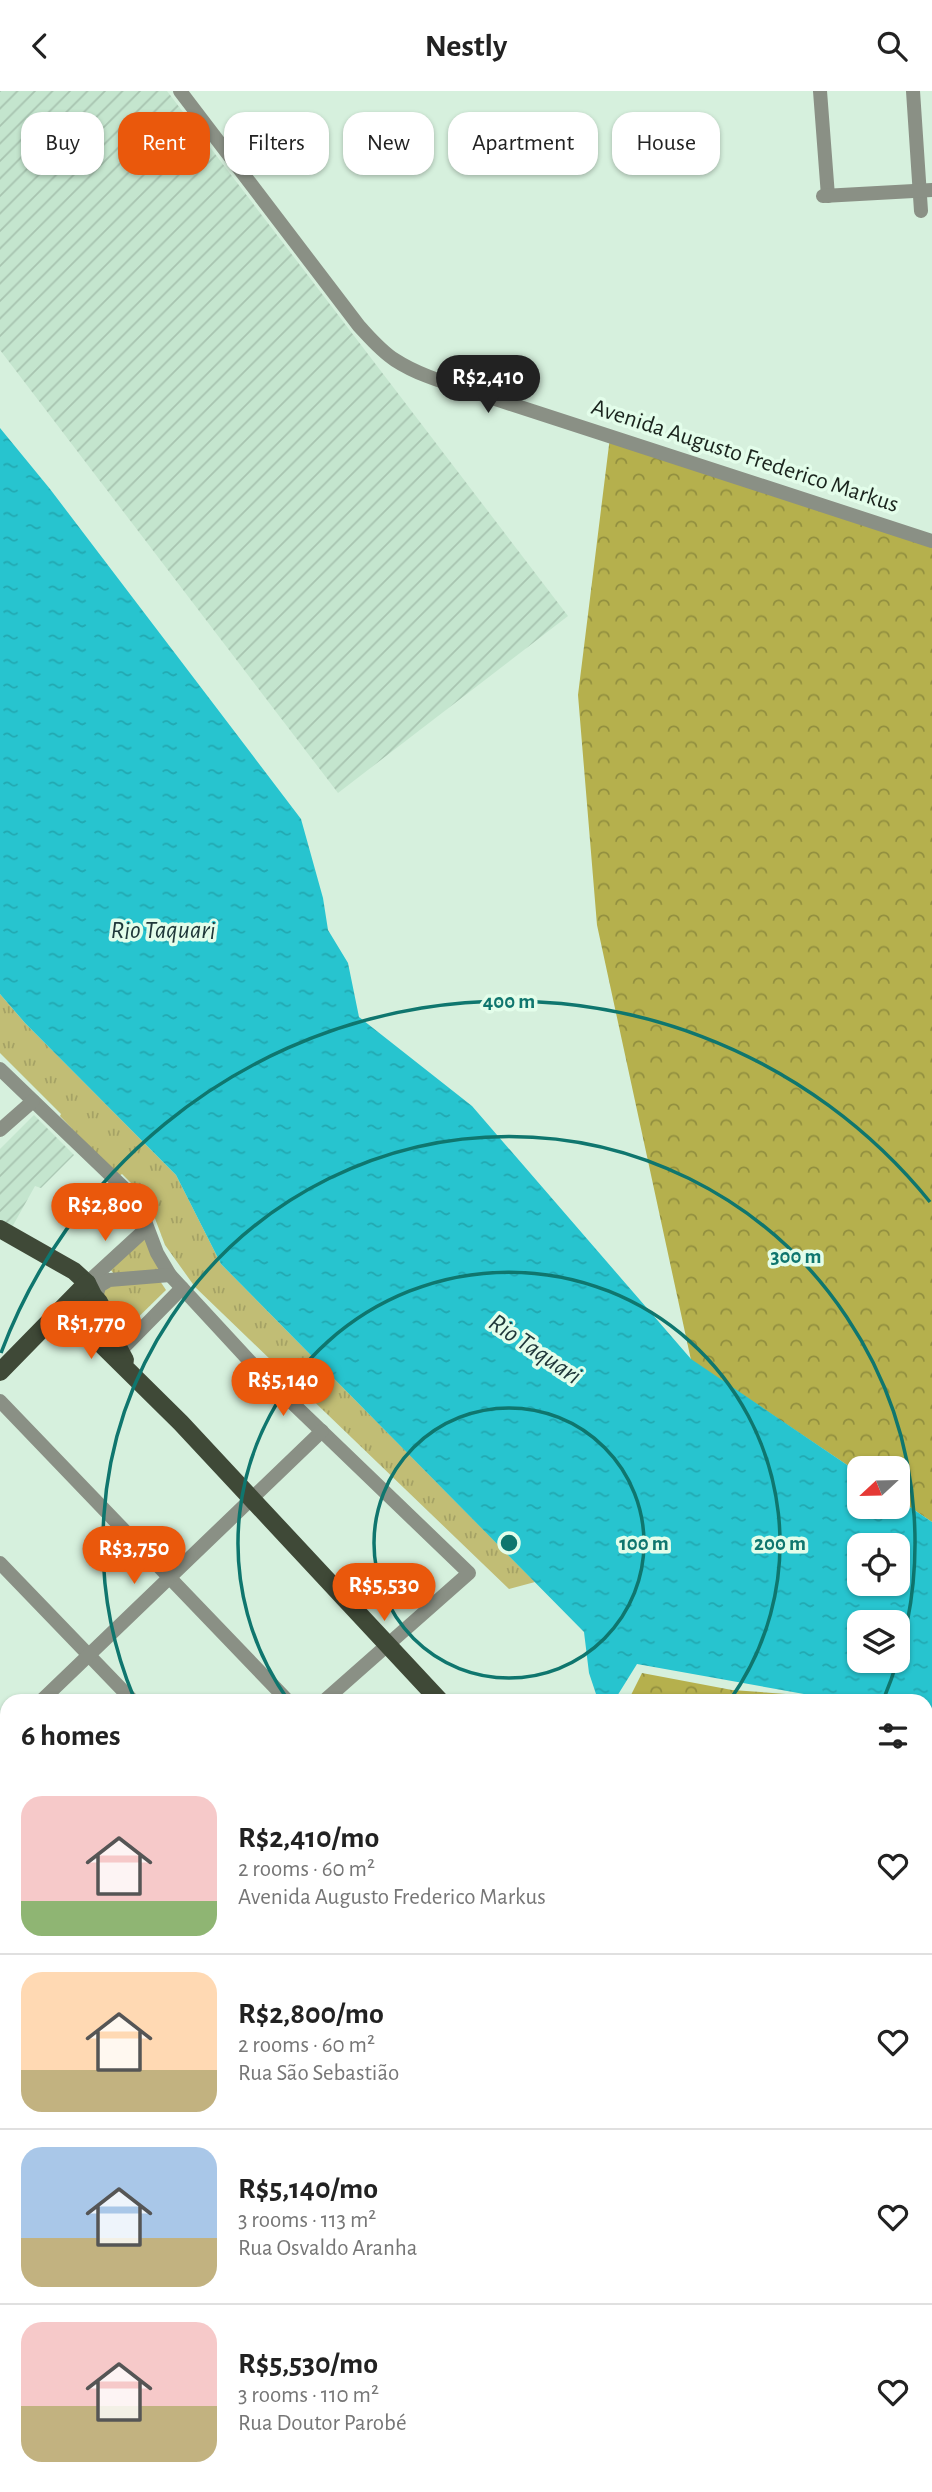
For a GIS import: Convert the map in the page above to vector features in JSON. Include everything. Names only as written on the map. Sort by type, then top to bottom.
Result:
[{"type":"main road","points":[[0,1229],[62,1265],[133,1375]]},
{"type":"main road","points":[[0,1373],[50,1322],[86,1303]]},
{"type":"main road","points":[[86,1303],[100,1343],[251,1498],[433,1694]]},
{"type":"street","name":"Avenida Augusto Frederico Markus","points":[[180,91],[359,326],[380,349],[401,364],[509,404],[932,541]]},
{"type":"street","points":[[820,91],[826,196],[926,190]]},
{"type":"street","points":[[913,91],[926,190],[921,211]]},
{"type":"street","points":[[0,1069],[126,1190],[143,1216],[157,1253],[170,1275],[256,1368],[469,1573],[332,1694]]},
{"type":"street","points":[[0,1130],[33,1101]]},
{"type":"street","points":[[86,1303],[147,1228]]},
{"type":"street","points":[[86,1303],[99,1286],[109,1280],[170,1275]]},
{"type":"street","points":[[120,1351],[182,1288]]},
{"type":"street","points":[[0,1401],[281,1694]]},
{"type":"street","points":[[48,1694],[322,1431]]},
{"type":"street","points":[[0,1563],[126,1694]]},
{"type":"shaded area","points":[[0,91],[167,91],[183,112],[118,112],[118,175],[210,175],[210,147],[224,166],[224,175],[231,175],[568,616],[338,793],[0,350]]},
{"type":"shaded area","points":[[34,1115],[74,1155],[41,1188],[35,1186],[11,1229],[0,1222],[0,1149]]},
{"type":"green space","points":[[610,437],[932,541],[932,1522],[910,1507],[910,1456],[847,1456],[847,1465],[691,1360],[597,925],[578,695]]},
{"type":"green space","points":[[0,994],[25,1023],[176,1175],[221,1264],[535,1582],[509,1589],[195,1287],[165,1245],[148,1200],[122,1174],[118,1177],[61,1114],[0,1053]]},
{"type":"green space","points":[[145,1234],[163,1271],[114,1274],[110,1269]]},
{"type":"green space","points":[[160,1281],[166,1290],[118,1337],[98,1292],[105,1284]]},
{"type":"green space","points":[[642,1673],[732,1690],[786,1694],[632,1694]]},
{"type":"water","name":"Rio Taquari","points":[[0,428],[50,489],[301,819],[323,898],[328,930],[348,963],[359,1017],[472,1106],[691,1359],[847,1465],[847,1519],[910,1519],[910,1507],[932,1522],[932,1694],[804,1694],[637,1664],[618,1694],[596,1694],[589,1673],[584,1632],[221,1264],[176,1175],[25,1023],[0,994]]}]
